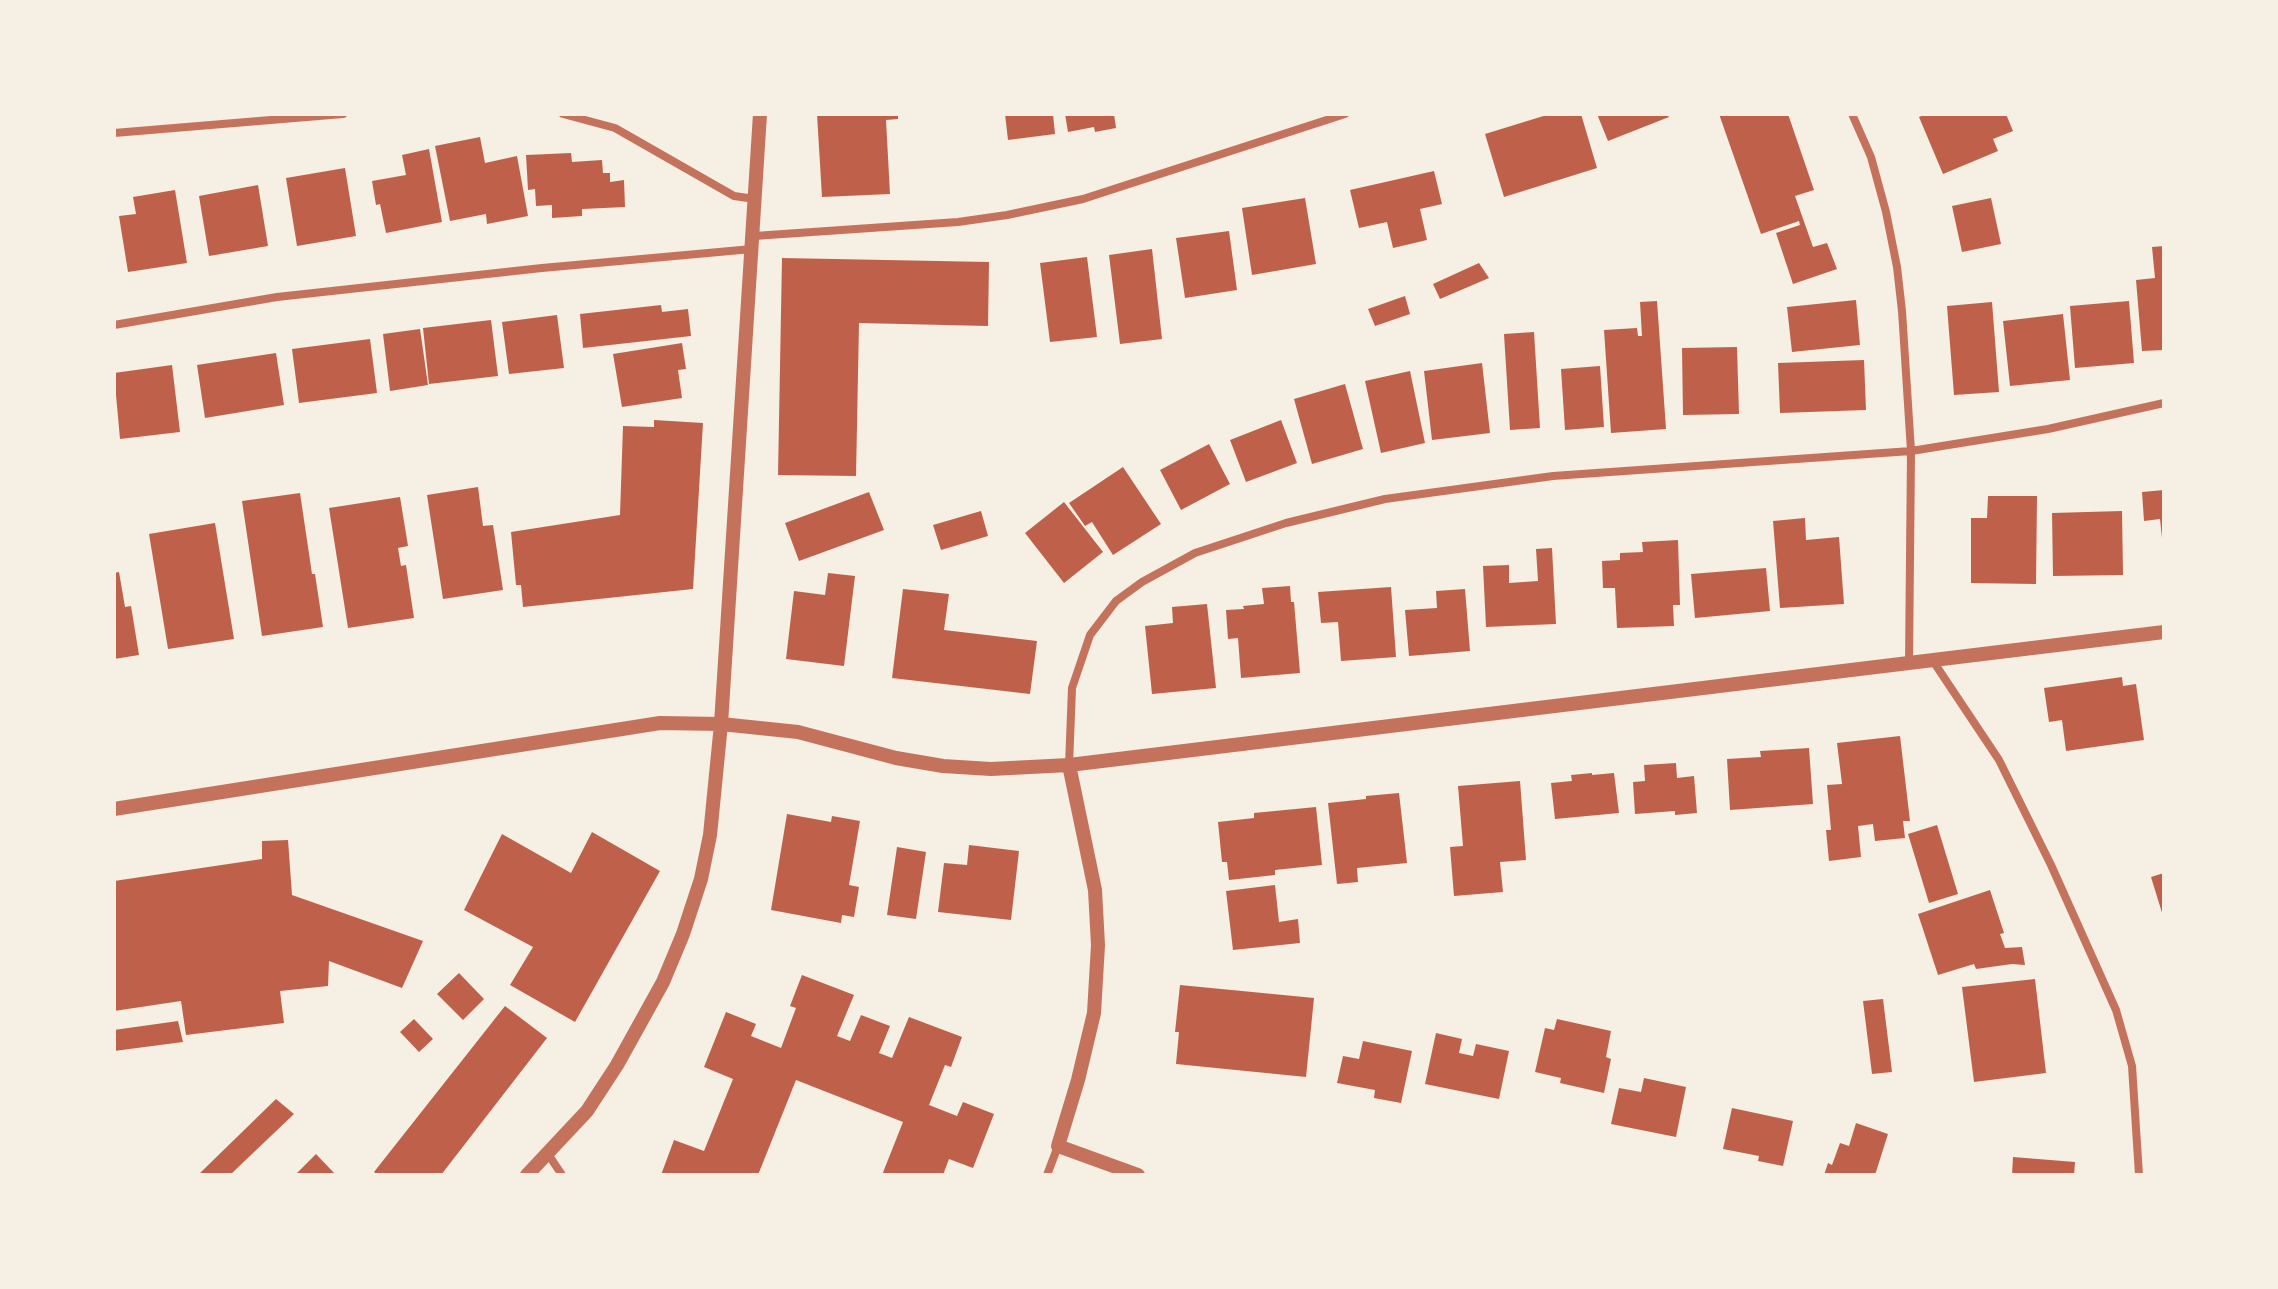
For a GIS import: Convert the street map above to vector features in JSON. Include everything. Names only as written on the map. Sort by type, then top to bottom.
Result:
[{"type":"street","points":[[114,133],[343,114]]},
{"type":"street","points":[[563,114],[615,128],[734,196],[755,199]]},
{"type":"street","points":[[527,1175],[587,1111],[617,1065],[663,982],[701,879],[710,835],[721,724],[760,114]]},
{"type":"street","points":[[114,325],[277,297],[958,222],[1022,212],[1083,199],[1345,114]]},
{"type":"street","points":[[1852,114],[1871,157],[1886,212],[1902,311],[1911,451],[1909,664]]},
{"type":"street","points":[[1047,1175],[1078,1080],[1094,1013],[1098,945],[1095,890],[1069,765],[1072,688],[1090,635],[1116,601],[1142,582],[1195,553],[1286,523],[1385,499],[1553,476],[1911,451],[2048,429],[2164,403]]},
{"type":"street","points":[[114,809],[660,723],[721,724],[798,732],[896,758],[943,766],[991,769],[1069,765],[2164,632]]},
{"type":"street","points":[[1933,661],[1999,760],[2051,865],[2116,1010],[2132,1066],[2139,1175]]},
{"type":"street","points":[[1058,1146],[1138,1175]]},
{"type":"street","points":[[548,1154],[562,1175]]},
{"type":"building","points":[[817,114],[898,114],[898,119],[886,120],[890,194],[822,197]]},
{"type":"building","points":[[1005,114],[1053,114],[1055,134],[1008,140]]},
{"type":"building","points":[[1065,114],[1114,114],[1116,128],[1095,132],[1094,127],[1068,132]]},
{"type":"building","points":[[1550,114],[1581,114],[1597,168],[1504,197],[1485,134]]},
{"type":"building","points":[[1597,114],[1667,114],[1669,117],[1608,141]]},
{"type":"building","points":[[1719,114],[1788,114],[1814,190],[1795,196],[1813,247],[1827,243],[1837,269],[1793,284],[1776,233],[1800,225],[1799,221],[1761,234]]},
{"type":"building","points":[[1926,114],[2006,114],[2013,131],[1993,139],[1998,151],[1943,174],[1919,117]]},
{"type":"building","points":[[480,137],[485,163],[517,156],[528,216],[487,224],[486,214],[450,221],[435,146]]},
{"type":"building","points":[[429,149],[442,222],[386,233],[372,181],[406,175],[402,155]]},
{"type":"building","points":[[571,153],[572,162],[602,160],[603,173],[610,173],[610,182],[624,180],[625,207],[582,209],[582,216],[552,218],[552,205],[536,206],[535,189],[528,190],[526,155]]},
{"type":"building","points":[[345,168],[356,236],[297,246],[286,178]]},
{"type":"building","points":[[1434,171],[1442,204],[1420,209],[1427,240],[1393,248],[1387,222],[1359,228],[1350,190]]},
{"type":"building","points":[[258,185],[268,246],[209,256],[199,196]]},
{"type":"building","points":[[175,190],[187,263],[128,272],[119,216],[136,214],[133,197]]},
{"type":"building","points":[[1305,198],[1316,264],[1252,275],[1242,208]]},
{"type":"building","points":[[1991,198],[2001,244],[1962,252],[1952,206]]},
{"type":"building","points":[[1229,231],[1237,290],[1185,298],[1176,238]]},
{"type":"building","points":[[2164,246],[2164,350],[2142,351],[2136,280],[2155,278],[2152,247]]},
{"type":"building","points":[[1152,249],[1162,339],[1120,344],[1109,255]]},
{"type":"building","points":[[1087,257],[1097,337],[1050,342],[1040,263]]},
{"type":"building","points":[[782,258],[989,262],[988,326],[859,323],[856,476],[778,475]]},
{"type":"building","points":[[1479,263],[1489,278],[1440,299],[1433,284]]},
{"type":"building","points":[[1405,296],[1410,314],[1375,326],[1368,309]]},
{"type":"building","points":[[1856,300],[1860,345],[1792,352],[1787,307]]},
{"type":"building","points":[[1657,301],[1666,429],[1611,433],[1604,330],[1637,328],[1638,336],[1642,336],[1640,302]]},
{"type":"building","points":[[2129,301],[2134,363],[2075,368],[2070,306]]},
{"type":"building","points":[[1992,302],[1999,392],[1954,395],[1947,306]]},
{"type":"building","points":[[661,305],[662,312],[688,309],[691,336],[583,348],[580,314]]},
{"type":"building","points":[[2063,314],[2070,380],[2010,386],[2003,321]]},
{"type":"building","points":[[557,315],[564,368],[509,374],[502,322]]},
{"type":"building","points":[[491,320],[498,376],[429,384],[423,328]]},
{"type":"building","points":[[420,329],[428,385],[390,391],[383,334]]},
{"type":"building","points":[[1534,332],[1540,428],[1510,430],[1504,334]]},
{"type":"building","points":[[370,339],[377,393],[299,403],[292,349]]},
{"type":"building","points":[[682,343],[686,369],[678,370],[682,398],[622,407],[613,354]]},
{"type":"building","points":[[1737,347],[1739,414],[1683,415],[1682,348]]},
{"type":"building","points":[[276,353],[284,405],[205,418],[197,365]]},
{"type":"building","points":[[1864,360],[1866,410],[1780,413],[1778,363]]},
{"type":"building","points":[[1482,363],[1490,433],[1432,440],[1424,371]]},
{"type":"building","points":[[172,365],[180,432],[120,439],[114,373]]},
{"type":"building","points":[[1600,366],[1604,427],[1565,430],[1561,369]]},
{"type":"building","points":[[1410,371],[1425,443],[1381,453],[1365,381]]},
{"type":"building","points":[[1345,384],[1363,449],[1312,464],[1294,399]]},
{"type":"building","points":[[654,420],[703,423],[693,589],[523,607],[521,585],[516,585],[511,532],[620,515],[623,426],[654,427]]},
{"type":"building","points":[[1281,420],[1297,463],[1246,482],[1230,440]]},
{"type":"building","points":[[1209,444],[1230,484],[1181,510],[1160,470]]},
{"type":"building","points":[[1123,467],[1161,524],[1113,555],[1092,522],[1085,526],[1069,503]]},
{"type":"building","points":[[478,487],[483,526],[493,525],[503,590],[443,599],[427,495]]},
{"type":"building","points":[[2164,490],[2162,538],[2160,519],[2144,521],[2142,492]]},
{"type":"building","points":[[869,492],[884,530],[799,561],[785,523]]},
{"type":"building","points":[[300,493],[323,627],[262,636],[242,501]]},
{"type":"building","points":[[1988,496],[2037,496],[2036,584],[1971,583],[1971,518],[1987,518]]},
{"type":"building","points":[[400,497],[408,546],[398,548],[401,566],[406,565],[414,618],[348,628],[329,508]]},
{"type":"building","points":[[1064,502],[1103,552],[1064,583],[1025,533]]},
{"type":"building","points":[[981,511],[988,536],[941,550],[933,525]]},
{"type":"building","points":[[2122,511],[2123,575],[2053,576],[2052,513]]},
{"type":"building","points":[[1805,518],[1806,540],[1839,537],[1844,604],[1780,608],[1773,521]]},
{"type":"building","points":[[215,523],[234,639],[168,649],[149,534]]},
{"type":"building","points":[[1678,540],[1680,605],[1673,605],[1674,626],[1617,628],[1615,588],[1603,588],[1602,561],[1620,560],[1620,553],[1643,552],[1642,542]]},
{"type":"building","points":[[1552,548],[1556,624],[1486,627],[1483,566],[1509,565],[1509,583],[1538,581],[1536,549]]},
{"type":"building","points":[[1766,568],[1770,611],[1695,618],[1691,574]]},
{"type":"building","points":[[119,572],[125,607],[131,606],[139,655],[114,659],[114,573]]},
{"type":"building","points":[[828,573],[855,576],[844,666],[786,659],[794,591],[825,595]]},
{"type":"building","points":[[1290,586],[1300,673],[1241,678],[1238,638],[1228,639],[1226,610],[1264,604],[1262,588]]},
{"type":"building","points":[[1391,587],[1396,657],[1341,661],[1338,622],[1321,623],[1318,592]]},
{"type":"building","points":[[903,589],[949,594],[944,630],[1037,641],[1030,694],[892,678]]},
{"type":"building","points":[[1465,589],[1470,651],[1409,656],[1405,610],[1437,608],[1436,591]]},
{"type":"building","points":[[1207,604],[1216,688],[1152,694],[1145,626],[1173,623],[1172,607]]},
{"type":"building","points":[[2122,677],[2123,686],[2136,684],[2144,740],[2066,751],[2062,720],[2049,722],[2044,688]]},
{"type":"building","points":[[1900,736],[1910,821],[1903,821],[1905,838],[1875,841],[1873,824],[1858,826],[1861,857],[1829,861],[1826,830],[1831,830],[1827,785],[1842,784],[1837,743]]},
{"type":"building","points":[[1809,748],[1813,804],[1730,810],[1727,759],[1761,757],[1760,751]]},
{"type":"building","points":[[1676,763],[1677,778],[1694,776],[1697,813],[1635,814],[1633,782],[1645,781],[1644,765]]},
{"type":"building","points":[[1614,773],[1619,813],[1555,819],[1551,783],[1572,781],[1571,775]]},
{"type":"building","points":[[1520,781],[1526,860],[1500,862],[1503,892],[1454,896],[1450,847],[1463,846],[1458,786]]},
{"type":"building","points":[[1399,793],[1407,863],[1357,868],[1358,882],[1337,884],[1328,803]]},
{"type":"building","points":[[1316,807],[1322,865],[1275,870],[1275,875],[1229,880],[1227,862],[1222,862],[1218,822],[1254,818],[1254,813]]},
{"type":"building","points":[[787,814],[831,822],[832,816],[860,821],[849,885],[859,887],[854,917],[842,915],[841,923],[771,910]]},
{"type":"building","points":[[1937,825],[1958,894],[1929,903],[1908,834]]},
{"type":"building","points":[[592,832],[660,871],[575,1022],[510,985],[533,947],[464,910],[502,834],[571,873]]},
{"type":"building","points":[[288,840],[292,895],[423,941],[402,988],[329,961],[328,986],[280,991],[284,1023],[186,1035],[181,1001],[114,1011],[114,881],[262,859],[262,841]]},
{"type":"building","points":[[969,845],[1019,851],[1011,920],[938,912],[944,863],[967,865]]},
{"type":"building","points":[[897,847],[926,852],[916,919],[887,915]]},
{"type":"building","points":[[2164,873],[2164,916],[2163,916],[2151,877]]},
{"type":"building","points":[[1275,885],[1279,922],[1298,919],[1300,943],[1233,950],[1226,891]]},
{"type":"building","points":[[1990,890],[2004,933],[2000,934],[2005,948],[2022,947],[2025,965],[1976,969],[1974,964],[1938,975],[1918,914]]},
{"type":"building","points":[[459,973],[484,999],[463,1020],[437,994]]},
{"type":"building","points":[[802,975],[854,995],[837,1036],[850,1041],[861,1015],[890,1026],[879,1053],[892,1058],[909,1017],[962,1037],[951,1067],[945,1065],[929,1105],[957,1116],[963,1102],[994,1114],[973,1168],[949,1159],[943,1175],[882,1175],[903,1122],[796,1080],[758,1175],[661,1175],[674,1140],[704,1151],[733,1079],[704,1067],[726,1012],[756,1024],[751,1036],[781,1048],[796,1008],[790,1006]]},
{"type":"building","points":[[2035,979],[2046,1073],[1974,1082],[1962,987]]},
{"type":"building","points":[[1180,985],[1314,998],[1306,1077],[1176,1064],[1179,1032],[1175,1032]]},
{"type":"building","points":[[1883,999],[1892,1072],[1872,1074],[1863,1001]]},
{"type":"building","points":[[505,1006],[547,1038],[441,1175],[378,1175],[374,1172]]},
{"type":"building","points":[[414,1019],[433,1039],[419,1052],[400,1032]]},
{"type":"building","points":[[1557,1019],[1611,1031],[1606,1057],[1611,1059],[1604,1093],[1560,1083],[1561,1078],[1535,1072],[1545,1028],[1554,1030]]},
{"type":"building","points":[[178,1021],[183,1042],[114,1051],[114,1030]]},
{"type":"building","points":[[1436,1033],[1462,1039],[1459,1053],[1473,1056],[1476,1044],[1509,1051],[1499,1099],[1425,1084]]},
{"type":"building","points":[[1363,1041],[1412,1051],[1401,1103],[1374,1098],[1375,1090],[1337,1083],[1343,1056],[1359,1059]]},
{"type":"building","points":[[1644,1078],[1686,1087],[1676,1137],[1611,1124],[1619,1088],[1641,1092]]},
{"type":"building","points":[[276,1099],[294,1114],[230,1175],[198,1175]]},
{"type":"building","points":[[1732,1108],[1793,1121],[1783,1166],[1758,1161],[1759,1156],[1723,1149]]},
{"type":"building","points":[[1856,1123],[1888,1134],[1875,1175],[1824,1175],[1828,1163],[1832,1165],[1840,1143],[1849,1146]]},
{"type":"building","points":[[316,1154],[336,1175],[295,1175]]},
{"type":"building","points":[[2013,1157],[2075,1162],[2074,1175],[2012,1175]]}]
